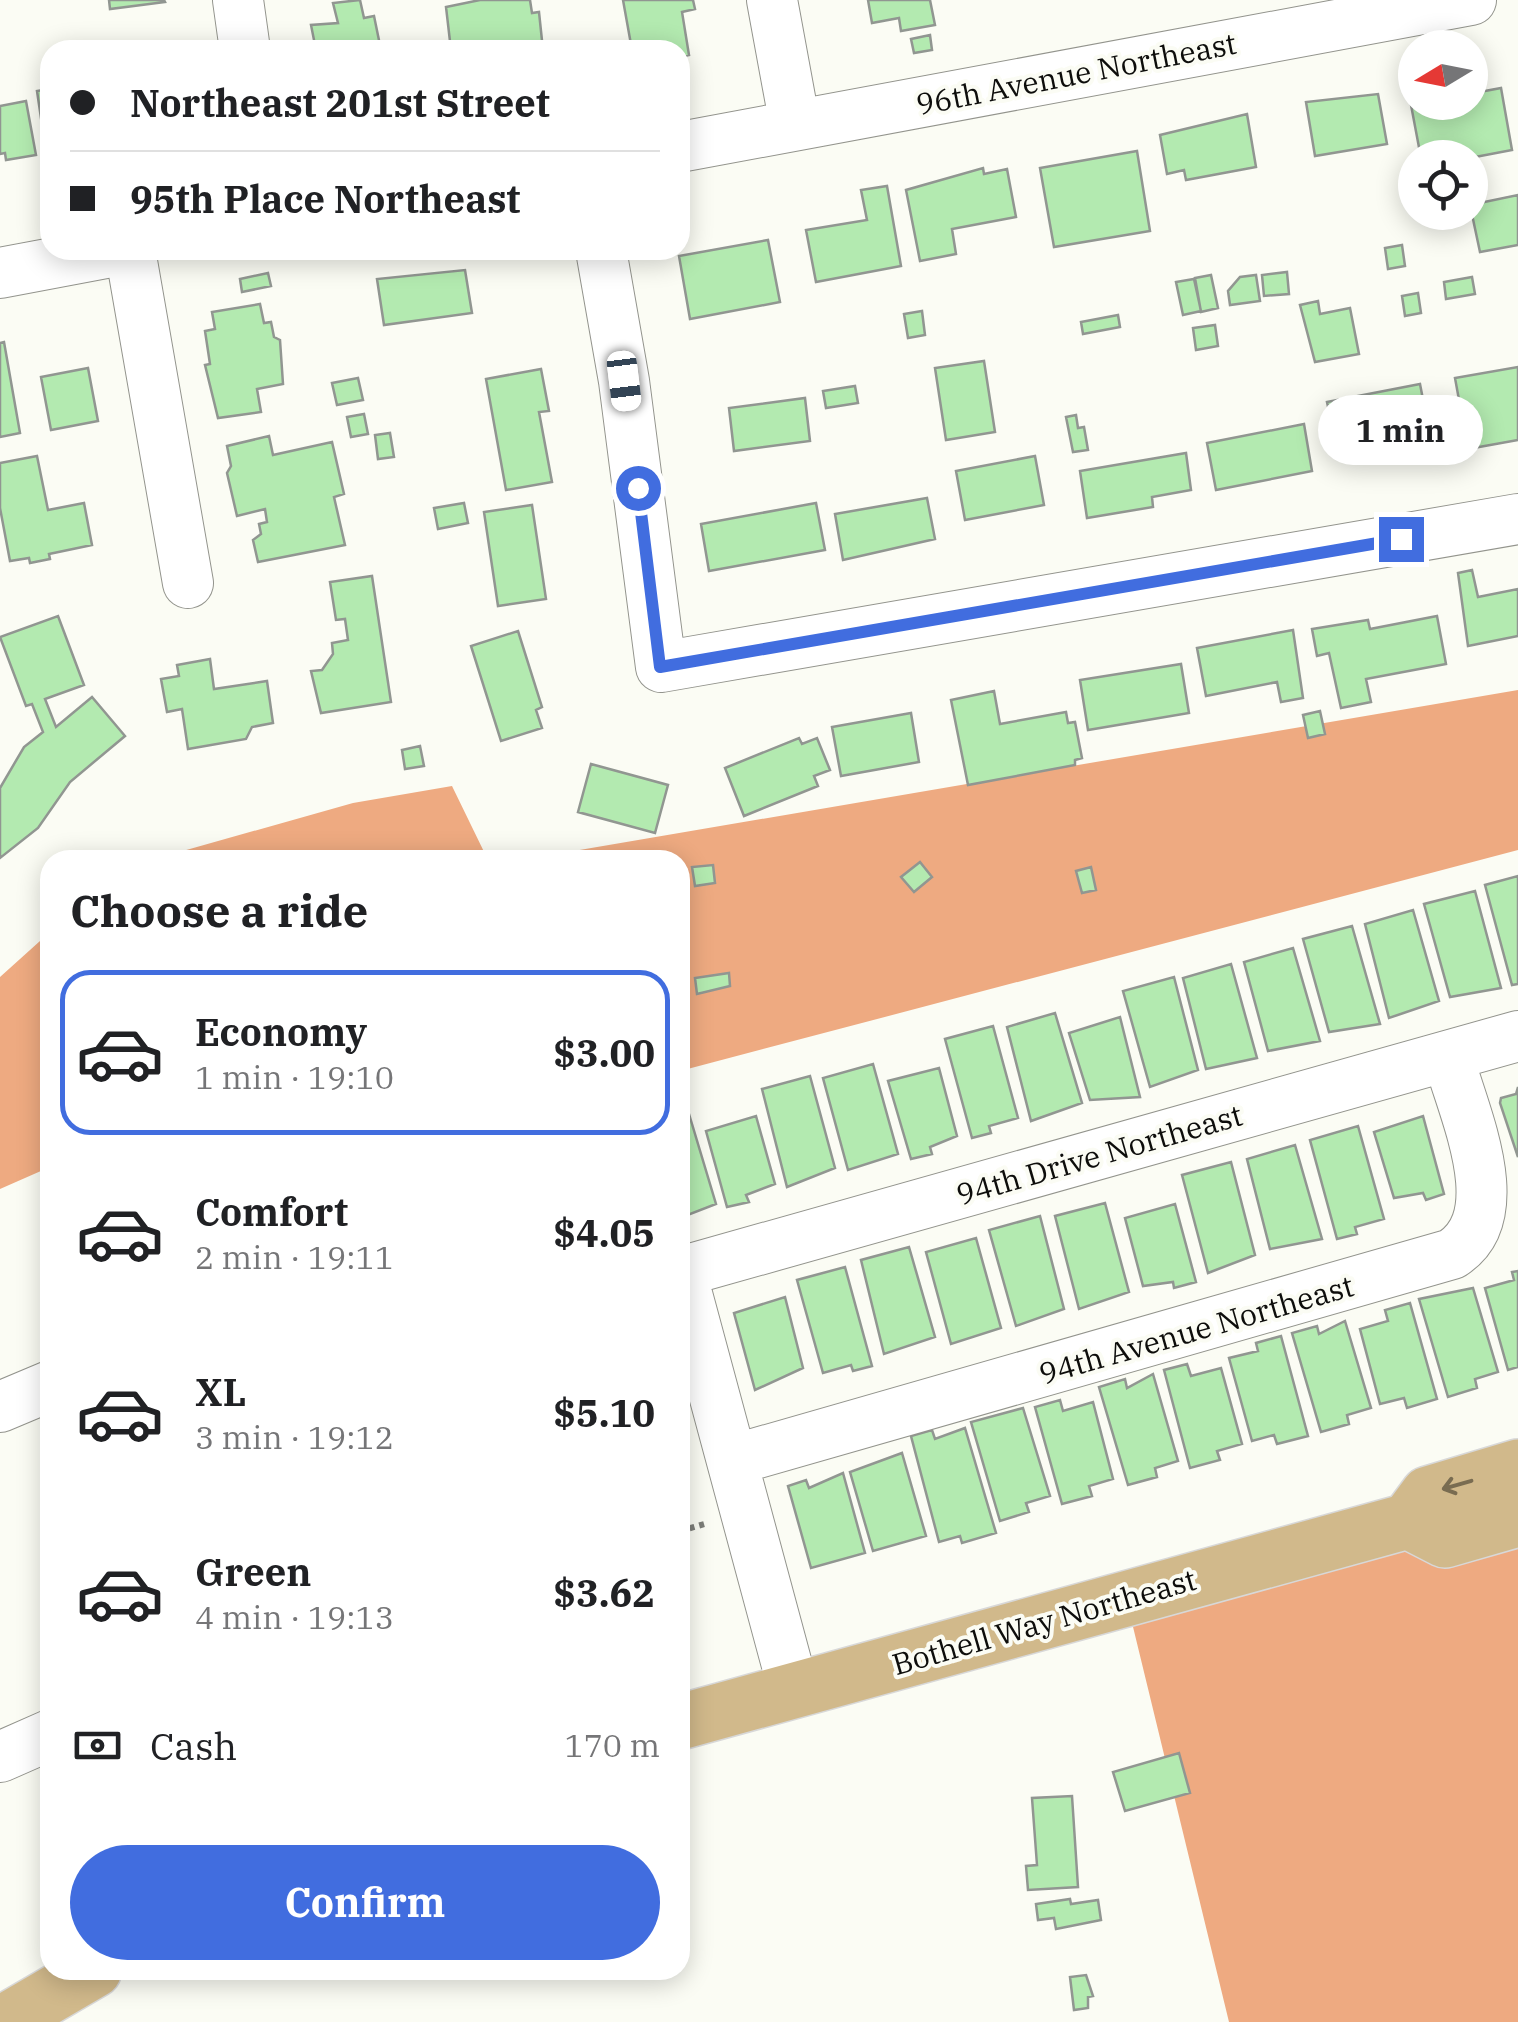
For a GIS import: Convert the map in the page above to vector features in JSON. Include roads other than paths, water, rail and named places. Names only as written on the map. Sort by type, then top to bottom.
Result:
[{"type":"main road","name":"Bothell Way Northeast","points":[[690,1719],[1408,1521],[1428,1494],[1518,1467]]},
{"type":"main road","points":[[1408,1521],[1445,1540],[1518,1520]]},
{"type":"main road","points":[[6,2022],[77,1980]]},
{"type":"street","points":[[238,0],[244,40]]},
{"type":"street","points":[[772,0],[795,126]]},
{"type":"street","name":"96th Avenue Northeast","points":[[690,144],[1472,0]]},
{"type":"street","points":[[0,272],[67,260]]},
{"type":"street","points":[[132,260],[188,583]]},
{"type":"street","points":[[603,260],[624,381],[660,667],[1518,519]]},
{"type":"street","name":"94th Drive Northeast","points":[[690,1269],[1518,1036]]},
{"type":"street","name":"94th Avenue Northeast","points":[[732,1460],[1452,1254],[1473,1236],[1484,1213],[1484,1188],[1448,1056]]},
{"type":"street","points":[[690,1308],[794,1691]]},
{"type":"street","points":[[0,1407],[40,1390]]},
{"type":"street","points":[[0,1758],[40,1740]]}]
